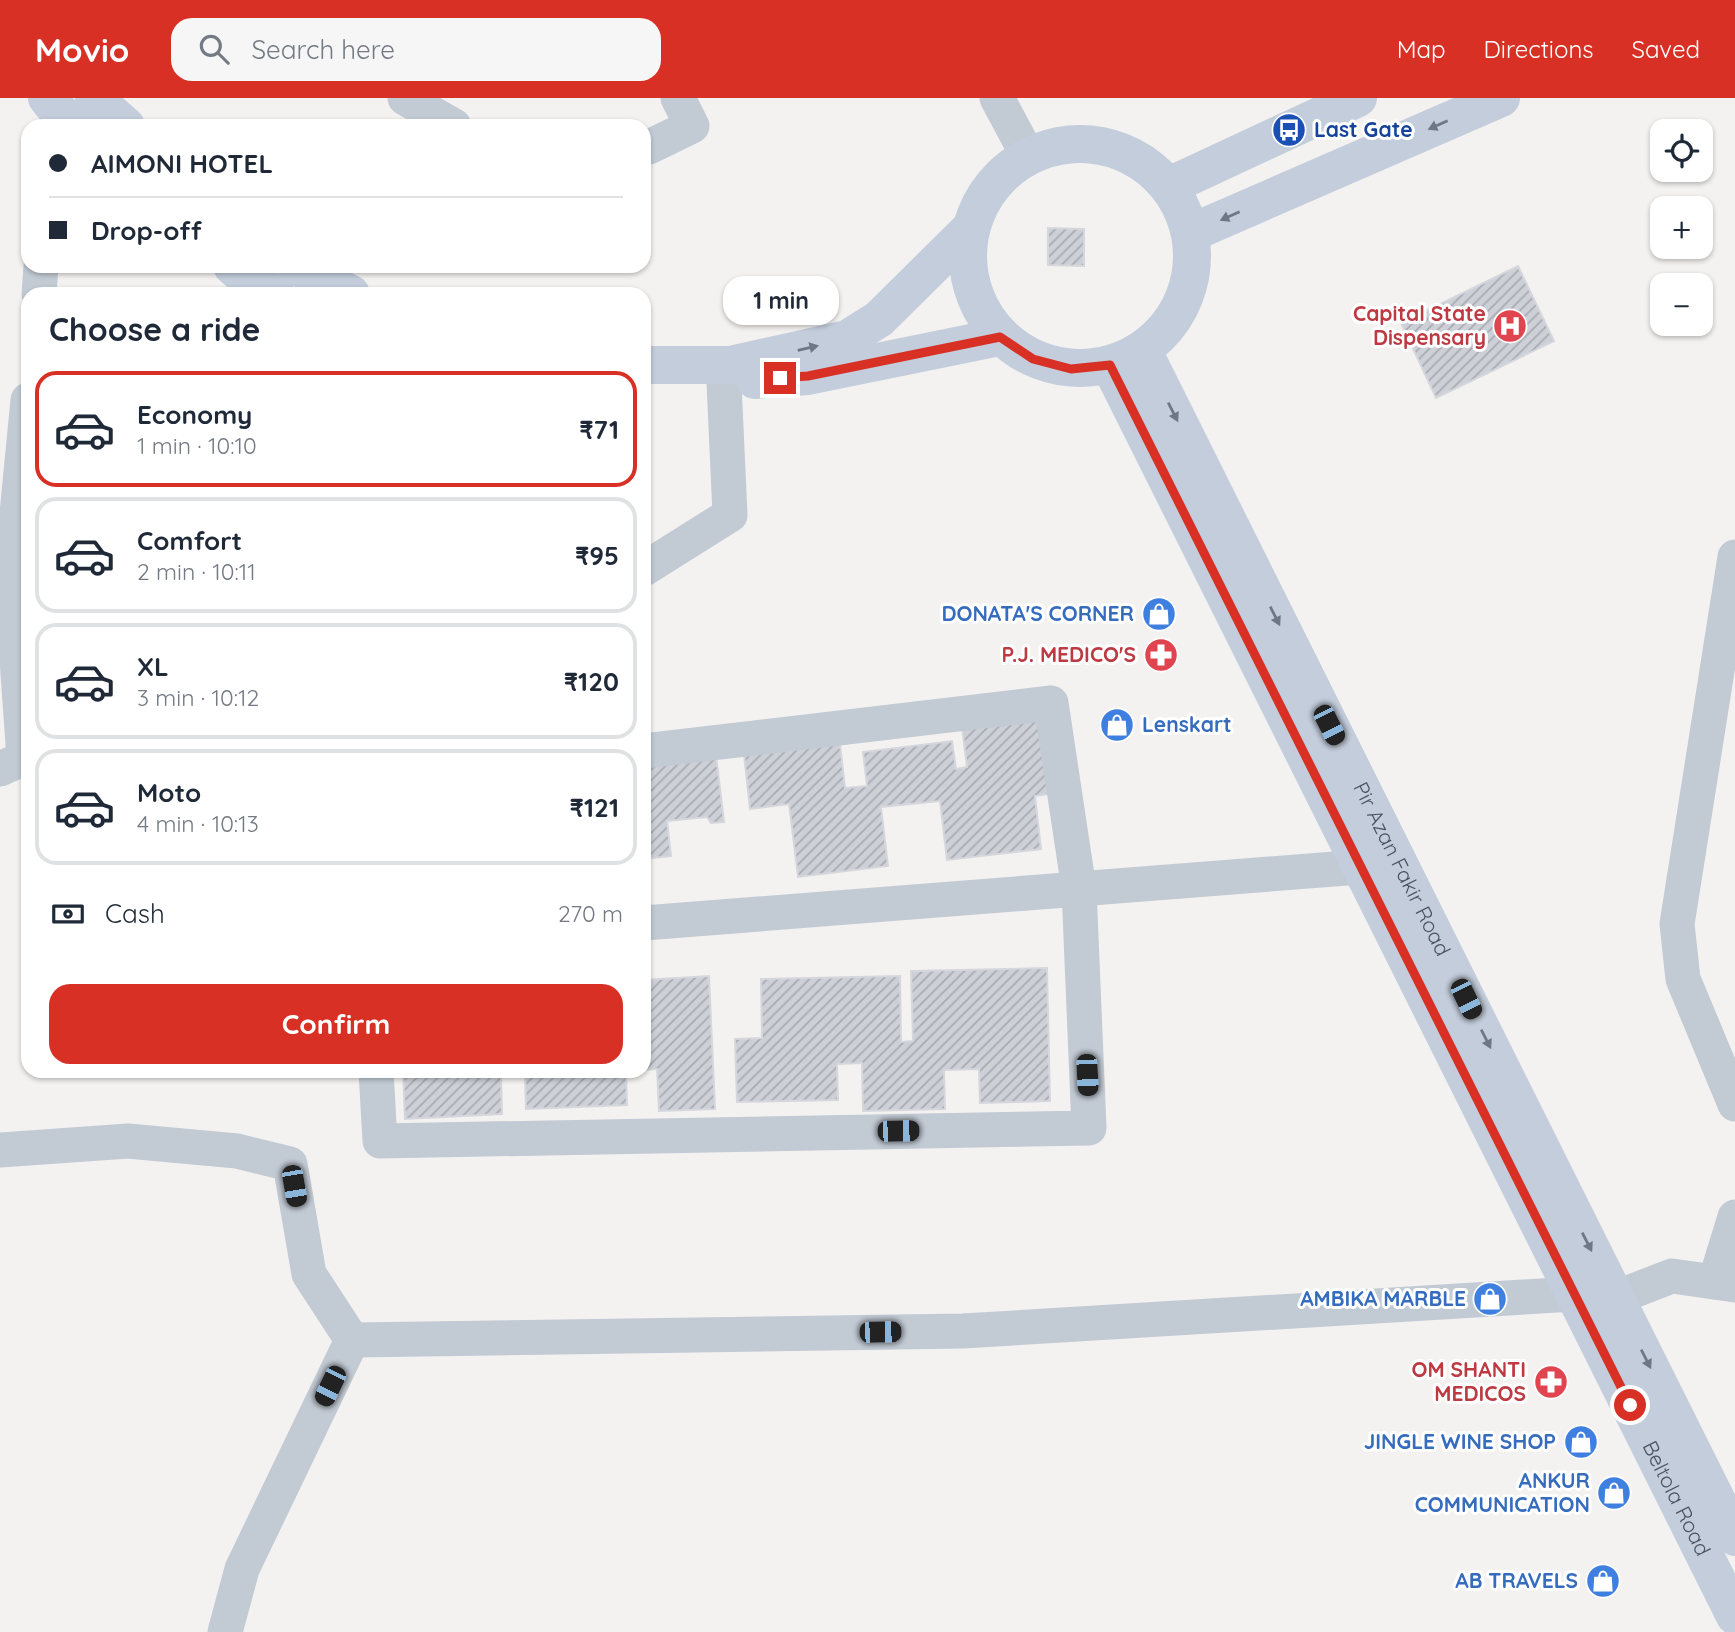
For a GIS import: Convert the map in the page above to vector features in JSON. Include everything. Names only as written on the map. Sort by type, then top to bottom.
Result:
[{"type":"main road","points":[[94,98],[118,119]]},
{"type":"main road","points":[[1168,186],[1358,98]]},
{"type":"main road","points":[[1191,233],[1501,98]]},
{"type":"main road","points":[[1065,144],[1104,146],[1139,160],[1168,186],[1186,216],[1191,233],[1193,266],[1185,299],[1168,329],[1126,358],[1071,369],[1033,359],[1000,337],[982,314],[971,287],[966,258],[970,229],[982,200],[995,183],[1028,156],[1065,144]]},
{"type":"main road","points":[[651,365],[730,365],[847,339],[879,319],[970,229]]},
{"type":"main road","points":[[240,273],[262,287]]},
{"type":"main road","points":[[310,273],[337,287]]},
{"type":"main road","points":[[651,389],[808,376],[1000,337]]},
{"type":"main road","name":"Beltola Road","points":[[1126,358],[1360,866],[1735,1616]]},
{"type":"main road","name":"Pir Azan Fakir Road","points":[[1126,358],[1615,1298],[1735,1537]]},
{"type":"street","points":[[405,98],[442,119]]},
{"type":"street","points":[[651,146],[692,126],[678,98]]},
{"type":"street","points":[[997,98],[1028,156]]},
{"type":"street","points":[[651,565],[730,515],[724,383]]},
{"type":"street","points":[[21,472],[11,575],[21,716]]},
{"type":"street","points":[[1735,556],[1677,924],[1683,979],[1735,1104]]},
{"type":"street","points":[[376,1078],[380,1141],[1089,1128],[1079,889],[1051,704],[651,750]]},
{"type":"street","points":[[0,769],[21,759]]},
{"type":"street","points":[[651,922],[1360,866]]},
{"type":"street","points":[[0,1150],[128,1141],[237,1151],[290,1164],[309,1274],[352,1340]]},
{"type":"street","points":[[1615,1298],[1672,1276],[1725,1284],[1735,1217]]},
{"type":"street","points":[[352,1340],[964,1331],[1574,1294]]},
{"type":"street","points":[[225,1632],[242,1569],[352,1340]]},
{"type":"building","points":[[1048,228],[1084,229],[1084,266],[1048,265]]},
{"type":"building","points":[[1518,266],[1554,341],[1436,398],[1401,323]]},
{"type":"building","points":[[1047,716],[1057,793],[1035,796],[1041,849],[947,860],[940,801],[881,807],[888,866],[798,877],[789,804],[750,809],[744,755],[840,744],[845,788],[867,786],[863,752],[952,741],[956,769],[967,767],[962,727]]},
{"type":"building","points":[[716,755],[724,822],[711,823],[707,817],[667,821],[671,856],[651,858],[651,762]]},
{"type":"building","points":[[1047,968],[1050,1101],[980,1103],[979,1069],[944,1070],[945,1109],[863,1111],[862,1063],[837,1064],[838,1100],[737,1102],[735,1039],[762,1038],[761,979],[900,976],[901,1042],[913,1041],[911,971]]},
{"type":"building","points":[[709,976],[715,1109],[659,1111],[657,1069],[651,1069],[651,980]]},
{"type":"building","points":[[403,1078],[501,1078],[502,1114],[405,1119]]},
{"type":"building","points":[[525,1078],[626,1078],[627,1105],[526,1109]]},
{"type":"place","name":"Last Gate","points":[[1289,130]]},
{"type":"place","name":"Capital State Dispensary","points":[[1510,326]]},
{"type":"place","name":"DONATA'S CORNER","points":[[1159,614]]},
{"type":"place","name":"P.J. MEDICO'S","points":[[1161,655]]},
{"type":"place","name":"Lenskart","points":[[1117,725]]},
{"type":"place","name":"AMBIKA MARBLE","points":[[1490,1299]]},
{"type":"place","name":"OM SHANTI MEDICOS","points":[[1551,1382]]},
{"type":"place","name":"JINGLE WINE SHOP","points":[[1581,1442]]},
{"type":"place","name":"ANKUR COMMUNICATION","points":[[1614,1493]]},
{"type":"place","name":"AB TRAVELS","points":[[1603,1581]]},
{"type":"route","points":[[780,378],[808,376],[1000,337],[1033,359],[1071,369],[1110,365],[1630,1405]]}]
